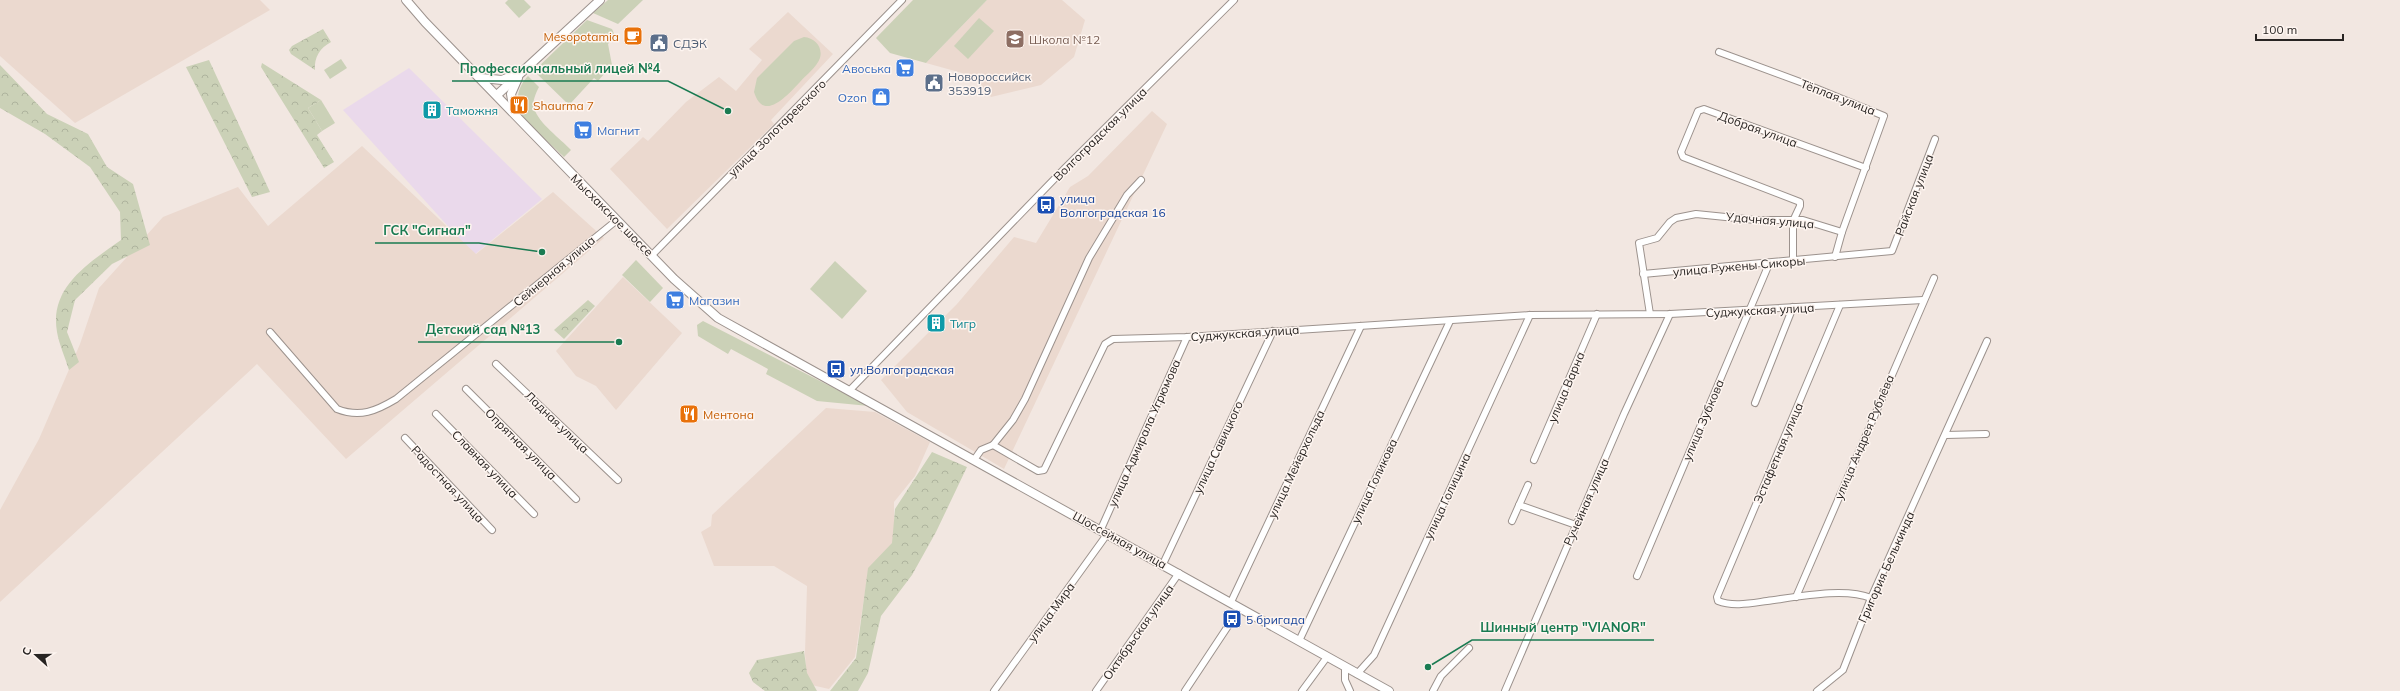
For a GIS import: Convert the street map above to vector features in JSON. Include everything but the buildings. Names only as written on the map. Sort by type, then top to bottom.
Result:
[{"type":"street","name":"Мысхакское шоссе","points":[[406,0],[425,22],[481,78],[566,168],[695,299],[718,318],[850,390]]},
{"type":"street","points":[[497,95],[600,0]]},
{"type":"street","name":"улица Золотаревского","points":[[652,255],[902,0]]},
{"type":"street","name":"Волгоградская улица","points":[[850,390],[1065,168],[1234,0]]},
{"type":"street","name":"Тёплая улица","points":[[1718,52],[1803,83],[1884,116],[1842,232],[1835,257]]},
{"type":"street","points":[[481,78],[502,80],[521,72]]},
{"type":"street","points":[[514,114],[512,94],[521,72]]},
{"type":"street","name":"Добрая улица","points":[[1793,221],[1800,206],[1798,201],[1683,157],[1681,152],[1698,111],[1702,109],[1866,168]]},
{"type":"street","name":"Райская улица","points":[[1892,251],[1935,139]]},
{"type":"street","points":[[974,460],[981,450],[993,445],[1013,420],[1026,399],[1089,258],[1126,195],[1141,180]]},
{"type":"street","name":"Удачная улица","points":[[1643,274],[1639,243],[1657,238],[1670,222],[1676,218],[1696,214],[1755,220],[1811,222],[1842,232]]},
{"type":"street","name":"Сейнерная улица","points":[[270,332],[337,409],[349,413],[361,414],[374,411],[396,399],[617,220]]},
{"type":"street","points":[[1793,221],[1793,262]]},
{"type":"street","name":"улица Ружены Сикоры","points":[[1643,274],[1793,262],[1892,251]]},
{"type":"street","name":"улица Зубкова","points":[[1637,576],[1751,311],[1769,264]]},
{"type":"street","points":[[1643,274],[1650,314]]},
{"type":"street","name":"улица Андрея Рублёва","points":[[1796,597],[1923,300],[1934,278]]},
{"type":"street","name":"Суджукская улица","points":[[993,445],[1042,472],[1107,341],[1113,339],[1187,337],[1530,315],[1670,314],[1751,311],[1793,307],[1923,300]]},
{"type":"street","name":"Эстафетная улица","points":[[1796,597],[1747,604],[1718,601],[1719,592],[1840,305]]},
{"type":"street","points":[[1755,403],[1793,307]]},
{"type":"street","name":"улица Варна","points":[[1534,460],[1597,314]]},
{"type":"street","name":"Ручейная улица","points":[[1505,691],[1576,525],[1670,314]]},
{"type":"street","name":"улица Голицина","points":[[1358,674],[1374,655],[1530,315]]},
{"type":"street","name":"улица Голикова","points":[[1299,641],[1450,321]]},
{"type":"street","name":"улица Мейерхольда","points":[[1231,602],[1361,326]]},
{"type":"street","name":"улица Савицкого","points":[[1162,564],[1273,331]]},
{"type":"street","name":"улица Адмирала Угрюмова","points":[[1104,531],[1187,337]]},
{"type":"street","name":"Григория Белькинда","points":[[1817,691],[1843,670],[1872,598],[1946,436],[1987,341]]},
{"type":"street","name":"Ладная улица","points":[[496,364],[618,480]]},
{"type":"street","name":"Опрятная улица","points":[[466,389],[576,499]]},
{"type":"street","name":"Шоссейная улица","points":[[850,390],[1389,691]]},
{"type":"street","name":"Славная улица","points":[[436,414],[534,514]]},
{"type":"street","points":[[1946,436],[1986,434]]},
{"type":"street","name":"Радостная улица","points":[[405,438],[492,530]]},
{"type":"street","points":[[1512,521],[1528,485]]},
{"type":"street","points":[[1519,505],[1576,525]]},
{"type":"street","name":"улица Мира","points":[[994,691],[1104,531]]},
{"type":"street","name":"Октябрьская улица","points":[[1096,691],[1179,573]]},
{"type":"street","points":[[1796,597],[1854,593],[1872,598]]},
{"type":"street","points":[[1185,691],[1240,608]]},
{"type":"street","points":[[1433,691],[1441,676],[1469,648]]},
{"type":"street","points":[[1302,691],[1327,657]]},
{"type":"street","points":[[1345,667],[1345,680],[1350,691]]},
{"type":"shaded area","points":[[0,0],[260,0],[270,10],[75,123],[0,56]]},
{"type":"shaded area","name":"Школа №12","points":[[987,0],[1062,0],[1085,20],[1074,57],[1041,85],[991,97],[973,76],[926,63]]},
{"type":"shaded area","points":[[788,12],[833,54],[771,120],[774,124],[667,229],[610,169],[643,137],[648,141],[686,102],[719,77],[736,91],[762,60],[749,49]]},
{"type":"shaded area","points":[[409,68],[542,199],[474,255],[343,110]]},
{"type":"shaded area","points":[[1152,111],[1167,124],[1004,469],[907,412],[881,380],[957,304],[1014,237],[1036,243],[1070,187],[1088,176]]},
{"type":"shaded area","points":[[362,146],[476,254],[553,192],[604,238],[346,459],[257,364],[0,602],[0,510],[39,439],[80,344],[99,288],[163,217],[238,187],[268,226]]},
{"type":"shaded area","points":[[623,277],[682,333],[616,410],[596,386],[576,376],[556,351]]},
{"type":"shaded area","points":[[826,408],[875,412],[930,442],[915,476],[894,502],[894,541],[868,572],[855,657],[829,689],[807,684],[805,653],[807,586],[774,566],[714,566],[701,532],[711,526],[712,515]]},
{"type":"green space","points":[[508,0],[524,0],[531,7],[519,18],[505,3]]},
{"type":"green space","points":[[608,0],[643,0],[618,24],[593,13]]},
{"type":"green space","points":[[913,0],[987,0],[926,63],[890,53],[876,38]]},
{"type":"green space","points":[[979,18],[994,31],[968,59],[954,46]]},
{"type":"green space","points":[[587,20],[612,29],[615,36],[608,44],[612,65],[598,81],[594,78],[569,105],[534,71]]},
{"type":"green space","points":[[323,29],[331,42],[318,53],[315,70],[291,54],[289,50],[292,46]]},
{"type":"green space","points":[[804,37],[815,41],[819,47],[821,54],[819,61],[790,93],[777,103],[770,106],[764,105],[758,101],[754,92],[757,78],[794,41]]},
{"type":"green space","points":[[341,59],[347,68],[330,79],[324,70]]},
{"type":"green space","points":[[209,60],[270,192],[252,197],[186,67]]},
{"type":"green space","points":[[262,63],[321,100],[308,108],[322,131],[317,135],[334,162],[324,168],[261,67]]},
{"type":"green space","points":[[0,65],[47,114],[88,134],[107,167],[133,184],[150,245],[112,264],[75,300],[67,332],[79,362],[69,370],[57,332],[56,316],[59,302],[65,289],[85,267],[121,240],[120,212],[90,167],[45,134],[0,108]]},
{"type":"green space","points":[[528,76],[539,87],[535,97],[534,108],[540,120],[571,150],[564,157],[534,129],[521,113],[518,103],[518,93]]},
{"type":"green space","points":[[321,100],[335,123],[322,131],[308,108]]},
{"type":"green space","points":[[636,260],[663,288],[650,302],[622,275]]},
{"type":"green space","points":[[835,261],[867,291],[842,319],[810,289]]},
{"type":"green space","points":[[588,300],[595,306],[564,339],[554,330]]},
{"type":"green space","points":[[703,321],[869,406],[817,401],[766,374],[768,369],[731,349],[728,354],[698,336],[697,325]]},
{"type":"green space","points":[[932,452],[967,467],[936,532],[912,575],[881,616],[868,673],[858,691],[830,691],[856,658],[868,568],[892,543],[895,509]]},
{"type":"green space","points":[[804,651],[807,673],[817,691],[765,691],[753,682],[749,673],[757,660]]},
{"type":"place","name":"Mesopotamia","points":[[633,36]]},
{"type":"place","name":"Школа №12","points":[[1015,39]]},
{"type":"place","name":"СДЭК","points":[[659,43]]},
{"type":"place","name":"Авоська","points":[[905,68]]},
{"type":"place","name":"Новороссийск 353919","points":[[934,83]]},
{"type":"place","name":"Ozon","points":[[881,97]]},
{"type":"place","name":"Shaurma 7","points":[[519,105]]},
{"type":"place","name":"Таможня","points":[[432,110]]},
{"type":"place","name":"Профессиональный лицей №4","points":[[728,111]]},
{"type":"place","name":"Магнит","points":[[583,130]]},
{"type":"place","name":"улица Волгоградская 16","points":[[1046,205]]},
{"type":"place","name":"ГСК \"Сигнал\"","points":[[542,252]]},
{"type":"place","name":"Магазин","points":[[675,300]]},
{"type":"place","name":"Тигр","points":[[936,323]]},
{"type":"place","name":"Детский сад №13","points":[[619,342]]},
{"type":"place","name":"ул.Волгоградская","points":[[836,369]]},
{"type":"place","name":"Ментона","points":[[689,414]]},
{"type":"place","name":"5 бригада","points":[[1232,619]]},
{"type":"place","name":"Шинный центр \"VIANOR\"","points":[[1428,667]]}]
